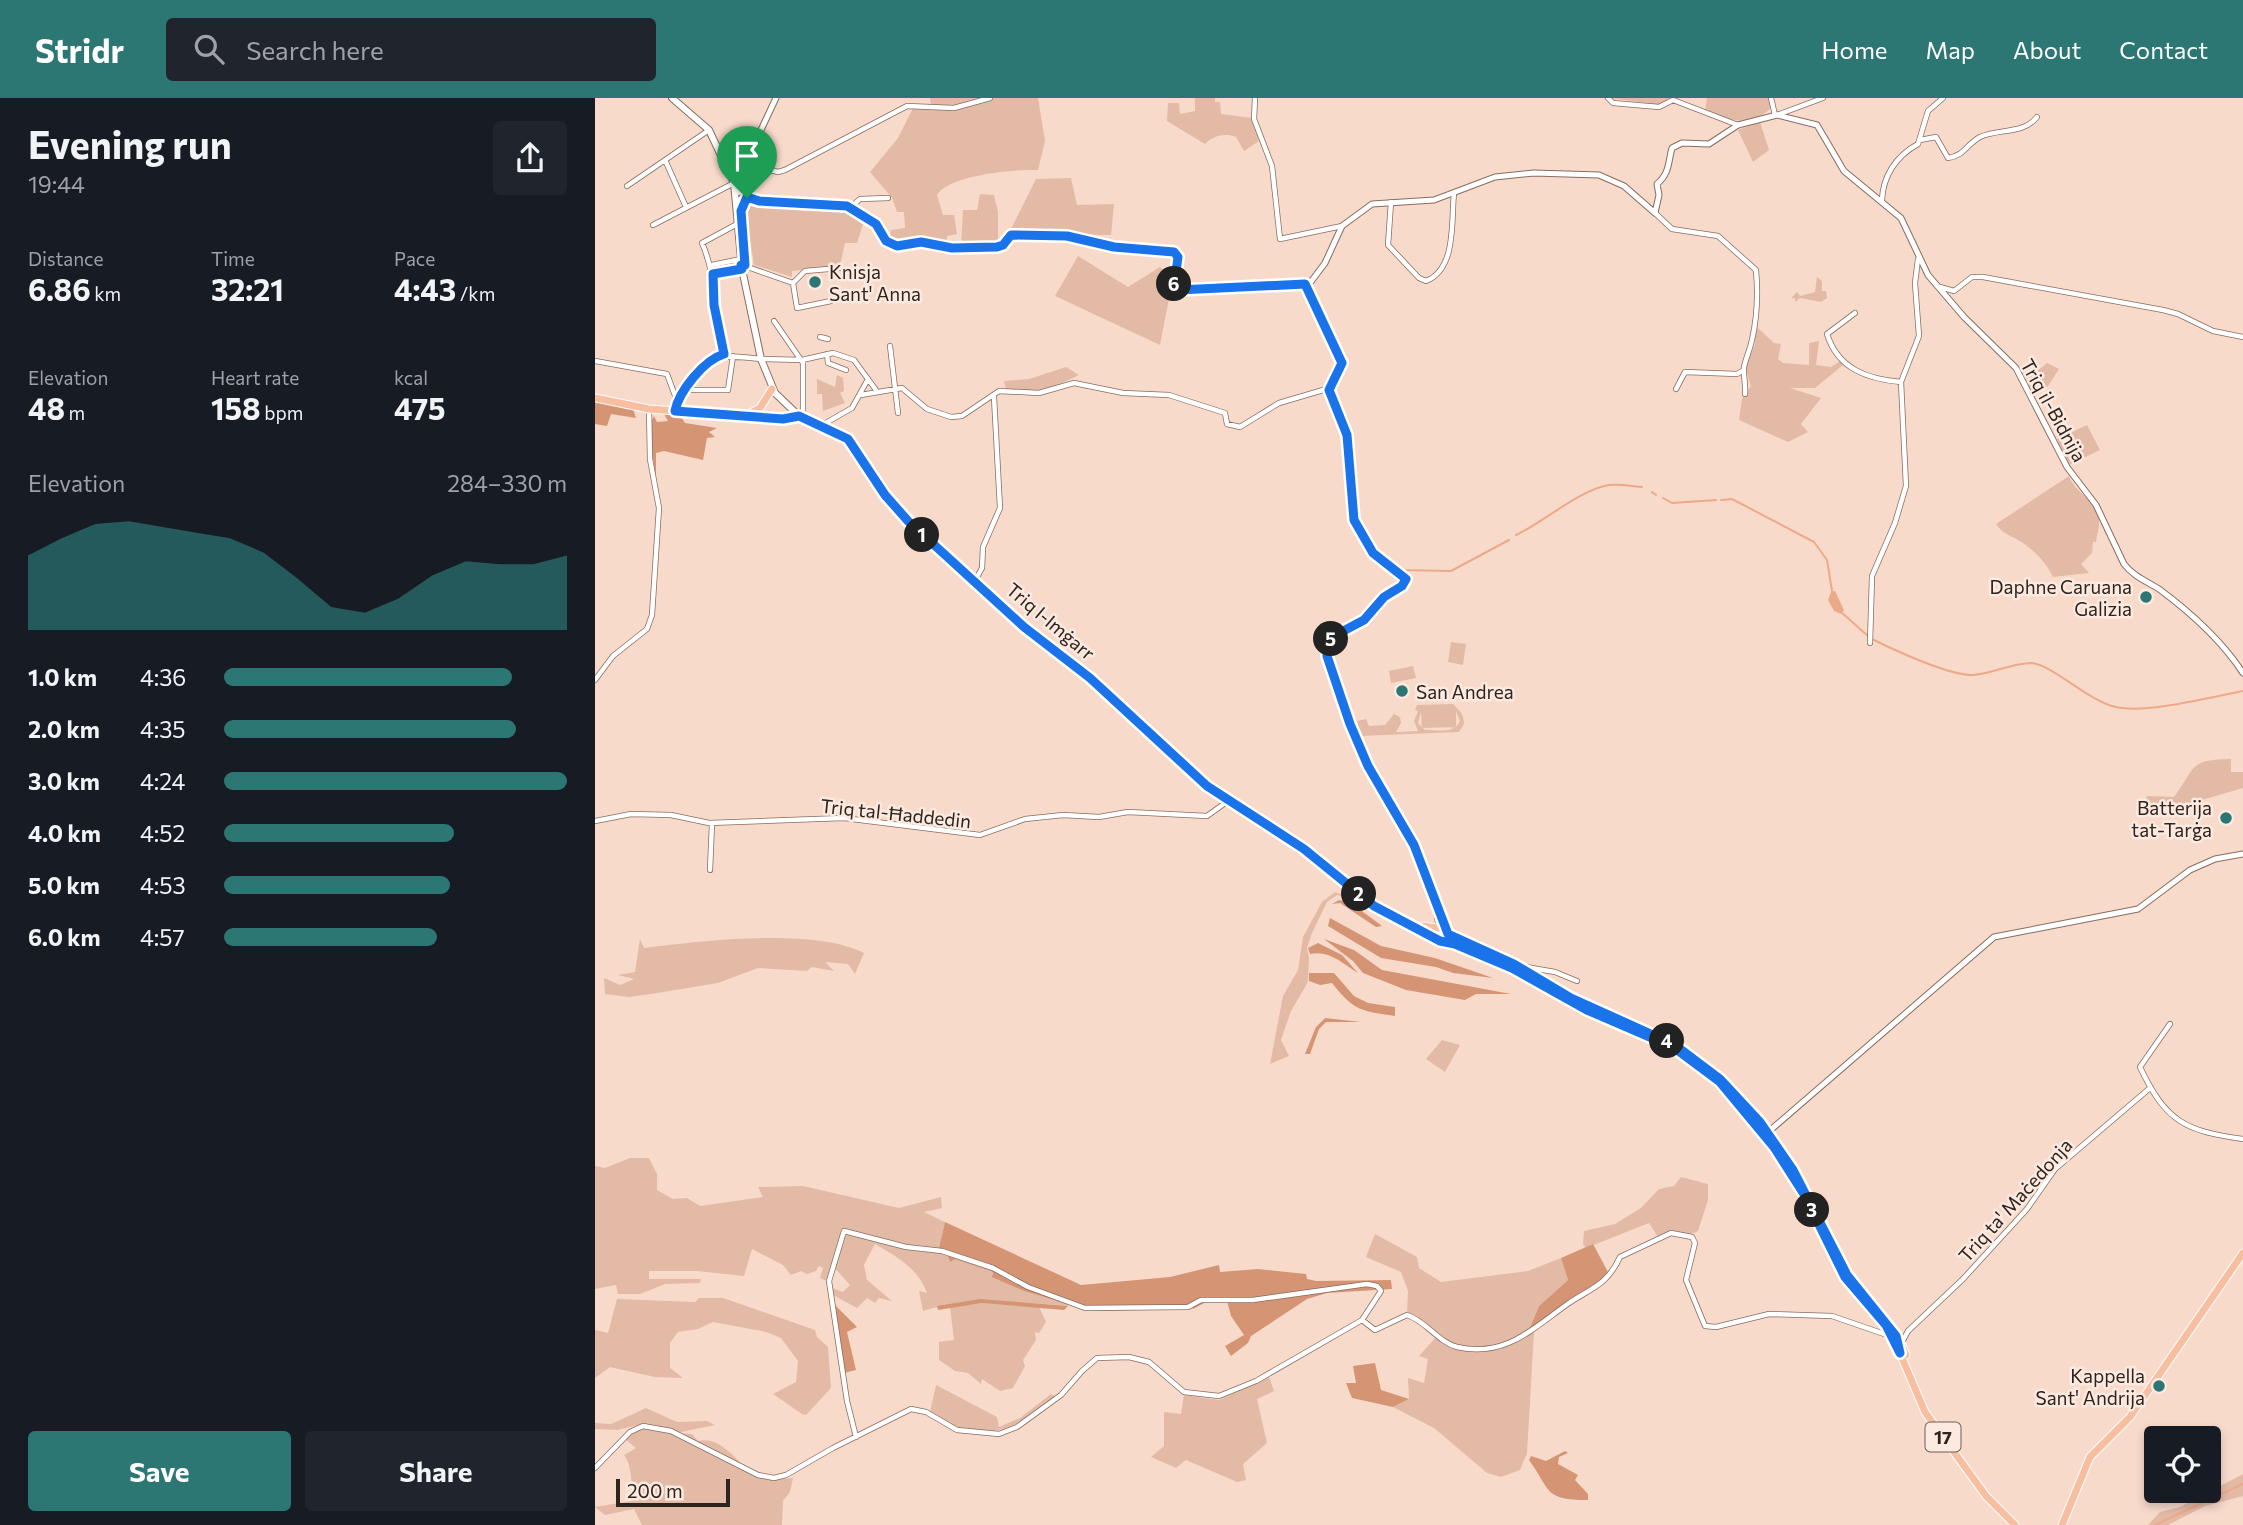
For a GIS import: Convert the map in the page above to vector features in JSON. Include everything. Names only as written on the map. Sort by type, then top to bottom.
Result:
[{"type":"main road","points":[[672,98],[709,130],[742,196],[742,265]]},
{"type":"main road","points":[[742,196],[739,223],[742,265],[762,359],[772,389],[800,415]]},
{"type":"main road","points":[[762,359],[780,396],[800,415]]},
{"type":"main road","points":[[764,417],[760,408],[772,389]]},
{"type":"main road","name":"17","points":[[595,398],[649,410],[792,419],[800,415]]},
{"type":"main road","name":"17","points":[[745,415],[760,408]]},
{"type":"main road","name":"Triq l-Imġarr","points":[[800,415],[851,436],[887,492],[910,519],[977,577],[1013,613],[1118,698],[1210,783],[1306,847],[1375,903],[1424,927],[1441,932],[1587,1010],[1673,1047],[1720,1082],[1774,1147],[1804,1194],[1845,1277],[1898,1337],[1900,1353],[1925,1412],[2001,1513],[2016,1525]]},
{"type":"main road","name":"Triq l-Imġarr","points":[[800,415],[848,439],[885,495],[924,537],[1033,634],[1116,700],[1207,786],[1304,849],[1374,906],[1441,932],[1524,970],[1571,998],[1641,1027],[1686,1052],[1734,1093],[1767,1133],[1806,1191],[1847,1275],[1898,1337],[1918,1392],[1934,1420],[1988,1494],[2016,1525]]},
{"type":"main road","points":[[2062,1523],[2090,1457],[2130,1418],[2216,1290],[2243,1255]]},
{"type":"street","points":[[742,196],[754,187],[758,180],[760,132],[776,98]]},
{"type":"street","points":[[759,167],[778,172],[786,170],[907,106],[954,108],[990,98]]},
{"type":"street","points":[[1255,98],[1254,120],[1272,166],[1280,239],[1342,226],[1372,204],[1417,203],[1454,193],[1495,177],[1534,173],[1590,173],[1616,181],[1672,229],[1718,236],[1733,252],[1755,268],[1759,295],[1754,310],[1753,338],[1744,370],[1747,381],[1745,394]]},
{"type":"street","points":[[1608,98],[1613,103],[1659,107],[1673,100],[1738,125]]},
{"type":"street","points":[[1770,98],[1776,115]]},
{"type":"street","points":[[1655,213],[1659,195],[1657,184],[1664,178],[1672,161],[1672,148],[1682,143],[1709,144],[1738,125],[1823,98]]},
{"type":"street","points":[[1882,200],[1886,176],[1920,141],[1928,111],[1943,98]]},
{"type":"street","name":"Triq il-Bidnija","points":[[1776,115],[1817,125],[1845,171],[1901,218],[1918,258],[1936,284],[2016,368],[2067,467],[2096,505],[2130,572],[2159,589],[2220,642],[2243,673]]},
{"type":"street","points":[[1920,141],[1936,137],[1948,158],[1955,157],[1981,136],[2019,129],[2037,117]]},
{"type":"street","points":[[627,186],[709,130]]},
{"type":"street","points":[[665,160],[686,207]]},
{"type":"street","points":[[653,225],[734,183]]},
{"type":"street","points":[[1391,202],[1388,245],[1426,281],[1431,279],[1450,251],[1454,193]]},
{"type":"street","points":[[742,196],[759,201],[839,204],[851,207],[878,226],[886,241],[897,246],[921,242],[952,248],[993,247],[1003,245],[1011,235],[1067,236],[1114,247],[1174,252],[1178,257],[1174,287],[1178,290],[1310,283],[1325,262],[1342,226]]},
{"type":"street","points":[[851,207],[860,199],[888,198]]},
{"type":"street","points":[[724,354],[714,305],[712,265],[702,243],[739,223]]},
{"type":"street","points":[[1870,643],[1871,576],[1895,523],[1906,486],[1901,382],[1919,336],[1915,284],[1918,258]]},
{"type":"street","points":[[712,265],[742,265],[793,283]]},
{"type":"street","points":[[713,274],[742,265]]},
{"type":"street","points":[[793,283],[804,271],[840,268]]},
{"type":"street","points":[[1936,284],[1954,291],[1972,277],[1983,277],[2163,310],[2178,314],[2213,331],[2243,337]]},
{"type":"street","points":[[793,283],[797,308],[831,301]]},
{"type":"street","points":[[861,395],[876,390],[902,388],[927,409],[951,416],[962,416],[999,391],[1039,393],[1075,383],[1123,393],[1173,396],[1225,413],[1227,424],[1240,427],[1279,403],[1329,388],[1340,372],[1342,363],[1305,284]]},
{"type":"street","points":[[1855,313],[1827,334],[1831,345],[1848,366],[1860,374],[1901,382]]},
{"type":"street","points":[[774,321],[801,360],[800,415]]},
{"type":"street","points":[[820,337],[828,339]]},
{"type":"street","points":[[890,346],[898,414]]},
{"type":"street","points":[[675,411],[677,401],[710,358],[724,354],[801,360],[833,353],[854,360],[867,382],[876,390]]},
{"type":"street","points":[[827,354],[828,363],[846,370]]},
{"type":"street","points":[[687,390],[728,390],[733,356]]},
{"type":"street","points":[[595,361],[667,374],[677,401]]},
{"type":"street","points":[[1676,388],[1681,375],[1686,372],[1737,374],[1744,370]]},
{"type":"street","points":[[824,424],[852,408],[867,382]]},
{"type":"street","points":[[1329,388],[1347,435],[1354,520],[1373,553],[1405,578],[1402,586],[1384,597],[1364,620],[1332,637],[1326,652],[1350,724],[1368,766],[1414,845],[1435,905],[1441,932]]},
{"type":"street","points":[[977,577],[982,568],[983,547],[1000,508],[993,397]]},
{"type":"street","points":[[595,680],[613,656],[647,629],[652,615],[659,508],[650,459],[649,410]]},
{"type":"street","name":"Triq tal-Ħaddedin","points":[[595,821],[631,814],[671,815],[712,823],[844,818],[980,835],[1025,819],[1063,815],[1099,817],[1128,812],[1207,816],[1228,801]]},
{"type":"street","points":[[710,870],[712,823]]},
{"type":"street","points":[[1767,1133],[1994,937],[2138,909],[2190,870],[2215,859],[2243,854]]},
{"type":"street","points":[[1435,905],[1441,932]]},
{"type":"street","points":[[1524,970],[1526,967],[1555,972],[1577,981]]},
{"type":"street","points":[[2170,1024],[2140,1067],[2150,1088],[2163,1107],[2186,1127],[2217,1137],[2243,1139]]},
{"type":"street","name":"Triq ta' Maċedonja","points":[[1898,1337],[1963,1279],[2025,1211],[2056,1169],[2150,1088]]},
{"type":"street","points":[[595,1468],[630,1432],[643,1426],[671,1431],[758,1475],[774,1478],[786,1475],[911,1409],[926,1412],[957,1430],[999,1434],[1017,1427],[1061,1395],[1097,1358],[1129,1357],[1149,1362],[1184,1392],[1219,1396],[1256,1381],[1364,1321],[1380,1295],[1377,1286],[1330,1288],[1302,1295],[1253,1300],[1201,1300],[1188,1307],[1085,1308],[1028,1287],[993,1268],[942,1251],[905,1247],[844,1231],[829,1281],[847,1401],[856,1437]]},
{"type":"street","points":[[1364,1321],[1369,1327],[1377,1329],[1406,1315],[1455,1346],[1486,1349],[1510,1345],[1599,1286],[1613,1272],[1620,1257],[1673,1233],[1692,1237],[1695,1243],[1686,1280],[1705,1326],[1716,1327],[1769,1314],[1832,1316],[1898,1337]]},
{"type":"shaded area","points":[[930,98],[986,98],[954,106],[931,106]]},
{"type":"shaded area","points":[[994,98],[1038,98],[1045,141],[1038,170],[983,175],[944,188],[937,195],[943,215],[954,215],[957,234],[947,236],[946,244],[916,240],[895,245],[889,240],[891,230],[905,228],[904,212],[897,212],[892,198],[870,172],[898,138],[914,106],[954,109]]},
{"type":"shaded area","points":[[1195,98],[1215,98],[1215,102],[1220,102],[1221,114],[1253,118],[1259,141],[1244,151],[1236,137],[1232,136],[1216,137],[1205,144],[1167,121],[1168,103],[1179,103],[1180,114],[1195,111]]},
{"type":"shaded area","points":[[1609,98],[1669,98],[1662,105]]},
{"type":"shaded area","points":[[1707,98],[1768,98],[1771,108],[1755,118],[1731,120],[1705,112]]},
{"type":"shaded area","points":[[1760,122],[1769,150],[1753,162],[1738,130]]},
{"type":"shaded area","points":[[757,165],[754,183],[740,187],[730,167]]},
{"type":"shaded area","points":[[1071,178],[1077,205],[1114,204],[1111,235],[1009,233],[1036,179]]},
{"type":"shaded area","points":[[980,194],[994,195],[998,212],[998,245],[961,246],[963,210],[977,210]]},
{"type":"shaded area","points":[[749,203],[845,206],[865,218],[857,243],[845,243],[840,266],[792,271],[792,277],[754,265],[745,207]]},
{"type":"shaded area","points":[[1078,256],[1128,287],[1160,267],[1173,278],[1160,345],[1055,296]]},
{"type":"shaded area","points":[[1817,277],[1822,281],[1822,291],[1826,291],[1827,298],[1821,302],[1800,298],[1795,302],[1795,298],[1791,298],[1797,292],[1800,296],[1815,292]]},
{"type":"shaded area","points":[[1756,326],[1774,343],[1781,344],[1778,359],[1783,363],[1809,365],[1809,343],[1819,341],[1816,365],[1831,367],[1840,361],[1843,365],[1815,388],[1790,388],[1821,398],[1801,424],[1808,432],[1788,442],[1739,420],[1742,399],[1751,386],[1745,367],[1755,345]]},
{"type":"shaded area","points":[[2047,363],[2059,369],[2048,386],[2034,395],[2026,380]]},
{"type":"shaded area","points":[[1066,367],[1079,375],[1042,392],[1006,389],[1004,381],[1029,379]]},
{"type":"shaded area","points":[[837,375],[843,378],[844,391],[840,393],[845,403],[823,411],[822,394],[817,394],[817,379],[835,387]]},
{"type":"shaded area","points":[[595,402],[633,409],[636,418],[611,414],[607,426],[595,424]]},
{"type":"shaded area","points":[[664,414],[680,415],[685,423],[717,428],[709,432],[715,437],[707,438],[703,460],[664,451],[656,453],[656,477],[652,452],[652,420],[654,416],[657,422],[668,421]]},
{"type":"shaded area","points":[[2087,425],[2100,450],[2069,465],[2057,439]]},
{"type":"shaded area","points":[[2069,476],[2097,512],[2099,527],[2092,553],[2081,564],[2089,573],[2053,577],[2034,552],[2003,532],[1996,524]]},
{"type":"shaded area","points":[[1835,591],[1844,610],[1841,614],[1834,611],[1828,600],[1831,592]]},
{"type":"shaded area","points":[[1451,642],[1466,644],[1463,665],[1448,662]]},
{"type":"shaded area","points":[[1413,666],[1416,678],[1391,683],[1389,671]]},
{"type":"shaded area","points":[[1453,704],[1460,711],[1464,724],[1459,732],[1360,736],[1357,721],[1366,719],[1369,726],[1385,725],[1394,714],[1400,717],[1401,723],[1396,732],[1418,731],[1414,721],[1417,705]],"holes":[[[1455,727],[1440,731],[1423,728]]]},
{"type":"shaded area","points":[[2231,759],[2231,772],[2243,772],[2243,788],[2171,809],[2143,807],[2147,796],[2174,797],[2200,763]]},
{"type":"shaded area","points":[[1335,892],[1347,897],[1337,895],[1327,902],[1312,933],[1307,948],[1308,982],[1291,1011],[1281,1040],[1289,1056],[1270,1064],[1283,996],[1298,970],[1303,937],[1322,902]]},
{"type":"shaded area","points":[[1339,900],[1351,903],[1382,926],[1376,927],[1340,903],[1332,904]]},
{"type":"shaded area","points":[[1330,918],[1381,946],[1435,958],[1493,978],[1453,973],[1436,967],[1381,958],[1328,926]]},
{"type":"shaded area","points":[[787,938],[842,945],[864,953],[855,974],[848,964],[825,962],[834,971],[812,967],[807,971],[758,968],[718,983],[629,997],[605,994],[604,978],[620,985],[634,979],[618,975],[635,972],[640,939],[644,948],[695,942]]},
{"type":"shaded area","points":[[1324,939],[1354,950],[1382,970],[1511,994],[1476,994],[1465,1000],[1406,990],[1363,973],[1353,961]]},
{"type":"shaded area","points":[[1318,943],[1342,955],[1358,973],[1329,956],[1310,954],[1308,948]]},
{"type":"shaded area","points":[[1309,973],[1334,973],[1354,996],[1368,1003],[1395,1007],[1395,1016],[1359,1008],[1346,999],[1332,983],[1320,985],[1309,981]]},
{"type":"shaded area","points":[[1325,1018],[1361,1022],[1326,1022],[1319,1029],[1310,1054],[1305,1054],[1316,1027]]},
{"type":"shaded area","points":[[1442,1040],[1460,1045],[1445,1072],[1426,1059]]},
{"type":"shaded area","points":[[630,1158],[649,1158],[657,1174],[657,1190],[673,1199],[687,1198],[700,1206],[763,1197],[758,1187],[803,1186],[899,1208],[941,1197],[942,1208],[924,1212],[945,1222],[938,1252],[993,1272],[992,1276],[1024,1291],[1067,1303],[1068,1306],[977,1302],[923,1311],[919,1291],[927,1293],[918,1277],[906,1264],[875,1244],[864,1265],[867,1280],[892,1301],[879,1298],[875,1303],[867,1298],[857,1308],[833,1295],[832,1288],[843,1292],[850,1285],[832,1265],[827,1281],[820,1278],[823,1268],[819,1266],[816,1271],[807,1274],[801,1271],[791,1275],[783,1265],[752,1249],[744,1276],[697,1271],[649,1271],[649,1279],[701,1279],[700,1283],[665,1284],[640,1294],[618,1294],[616,1285],[595,1289],[595,1166],[605,1168]]},
{"type":"shaded area","points":[[1681,1177],[1708,1184],[1708,1200],[1698,1231],[1658,1237],[1649,1223],[1586,1248],[1583,1244],[1584,1231],[1615,1224],[1641,1208],[1659,1189],[1674,1186]]},
{"type":"shaded area","points":[[945,1222],[1081,1285],[1170,1277],[1219,1265],[1220,1272],[1258,1269],[1306,1274],[1307,1279],[1316,1281],[1391,1280],[1392,1289],[1327,1293],[1307,1299],[1251,1336],[1248,1343],[1231,1356],[1225,1346],[1244,1335],[1231,1316],[1227,1301],[1208,1301],[1193,1309],[1192,1306],[1188,1309],[1092,1311],[1024,1291],[992,1277],[993,1272],[955,1259],[950,1262],[948,1256],[938,1252]]},
{"type":"shaded area","points":[[1375,1234],[1417,1257],[1419,1268],[1441,1282],[1528,1271],[1561,1258],[1568,1280],[1539,1306],[1529,1330],[1512,1342],[1481,1348],[1451,1344],[1407,1313],[1408,1291],[1401,1272],[1366,1257]]},
{"type":"shaded area","points":[[1593,1244],[1609,1274],[1598,1287],[1529,1330],[1539,1306],[1568,1280],[1561,1258]]},
{"type":"shaded area","points":[[699,1298],[723,1298],[815,1330],[817,1337],[828,1347],[831,1388],[806,1415],[802,1414],[773,1394],[796,1382],[798,1361],[781,1338],[766,1332],[713,1322],[698,1329],[678,1332],[670,1343],[670,1368],[683,1378],[655,1377],[610,1367],[595,1378],[595,1330],[608,1333],[617,1299],[695,1302]]},
{"type":"shaded area","points":[[980,1299],[1068,1306],[1064,1310],[982,1303],[938,1310],[937,1306]]},
{"type":"shaded area","points":[[982,1303],[1039,1307],[1046,1322],[1039,1333],[1035,1332],[1036,1340],[1023,1360],[1025,1366],[1013,1388],[1000,1391],[982,1379],[981,1384],[968,1373],[955,1371],[939,1360],[939,1342],[954,1340],[950,1307]]},
{"type":"shaded area","points":[[835,1305],[857,1327],[847,1332],[856,1370],[844,1373]]},
{"type":"shaded area","points":[[1534,1332],[1527,1453],[1520,1470],[1501,1477],[1487,1473],[1434,1428],[1393,1407],[1409,1399],[1408,1378],[1424,1383],[1428,1359],[1419,1356],[1436,1337],[1460,1348],[1485,1350],[1510,1344]]},
{"type":"shaded area","points":[[1375,1363],[1381,1390],[1409,1399],[1393,1407],[1352,1398],[1346,1383],[1356,1383],[1353,1366]]},
{"type":"shaded area","points":[[1269,1377],[1274,1391],[1257,1399],[1267,1443],[1243,1464],[1246,1480],[1237,1482],[1186,1460],[1176,1468],[1151,1457],[1164,1446],[1164,1412],[1181,1414],[1184,1395],[1219,1400]]},
{"type":"shaded area","points":[[936,1385],[997,1417],[999,1427],[1020,1418],[1051,1394],[1056,1397],[1011,1426],[988,1432],[974,1431],[955,1427],[930,1412]]},
{"type":"shaded area","points":[[646,1408],[677,1422],[707,1421],[715,1425],[681,1432],[642,1424],[617,1430],[595,1429],[595,1423],[611,1424]]},
{"type":"shaded area","points":[[641,1428],[673,1434],[769,1480],[793,1478],[790,1492],[783,1501],[782,1525],[642,1525],[634,1509],[605,1515],[595,1507],[631,1501],[635,1490],[624,1455],[636,1448],[625,1439]]},
{"type":"shaded area","points":[[677,1433],[692,1434],[698,1441],[717,1444],[729,1451],[743,1466]]},
{"type":"shaded area","points":[[1565,1451],[1568,1453],[1559,1457],[1558,1464],[1578,1475],[1575,1480],[1588,1494],[1588,1500],[1573,1500],[1555,1495],[1545,1486],[1529,1460],[1531,1456],[1546,1461]]},
{"type":"shaded area","points":[[2243,1474],[2243,1496],[2221,1502],[2221,1486]]},
{"type":"shaded area","points":[[2188,1503],[2216,1503],[2168,1525],[2148,1525],[2160,1512]]},
{"type":"waterway","points":[[1516,535],[1598,488],[1609,485],[1642,487]]},
{"type":"waterway","points":[[1652,492],[1656,495]]},
{"type":"waterway","points":[[1663,498],[1672,503],[1716,500]]},
{"type":"waterway","points":[[1721,500],[1732,499],[1814,542],[1827,560],[1832,591]]},
{"type":"waterway","points":[[1398,570],[1451,571],[1509,540]]},
{"type":"waterway","points":[[1841,612],[1868,636]]},
{"type":"waterway","points":[[1872,639],[1922,662],[1963,674],[1980,674],[2024,663],[2040,665],[2094,698],[2129,709],[2161,707],[2243,691]]},
{"type":"waterway","points":[[2155,1525],[2243,1484]]},
{"type":"place","name":"Knisja Sant' Anna","points":[[815,282]]},
{"type":"place","name":"Daphne Caruana Galizia","points":[[2146,597]]},
{"type":"place","name":"San Andrea","points":[[1402,691]]},
{"type":"place","name":"Batterija tat-Tarġa","points":[[2226,818]]},
{"type":"place","name":"Kappella Sant' Andrija","points":[[2159,1386]]},
{"type":"route","points":[[747,198],[847,206],[876,224],[886,241],[897,246],[921,242],[952,248],[999,247],[1009,235],[1042,235],[1067,236],[1134,250],[1172,251],[1178,257],[1174,285],[1178,290],[1305,284],[1312,304],[1342,363],[1329,390],[1347,435],[1354,520],[1359,533],[1373,553],[1383,559],[1392,571],[1406,579],[1402,586],[1384,597],[1364,620],[1332,637],[1326,652],[1350,724],[1368,766],[1414,845],[1448,934],[1456,940],[1514,964],[1571,998],[1641,1027],[1705,1065],[1760,1122],[1793,1170],[1806,1191],[1837,1258],[1853,1284],[1896,1336],[1900,1353],[1886,1325],[1845,1277],[1804,1194],[1758,1124],[1732,1094],[1703,1068],[1673,1047],[1633,1027],[1587,1010],[1512,968],[1455,944],[1440,941],[1374,906],[1304,849],[1207,786],[1116,700],[1024,627],[924,537],[885,495],[854,446],[840,432],[799,416],[783,419],[675,411],[677,401],[710,358],[724,354],[714,305],[713,274],[742,269],[741,265],[745,265],[741,211],[743,201],[747,198]]}]
